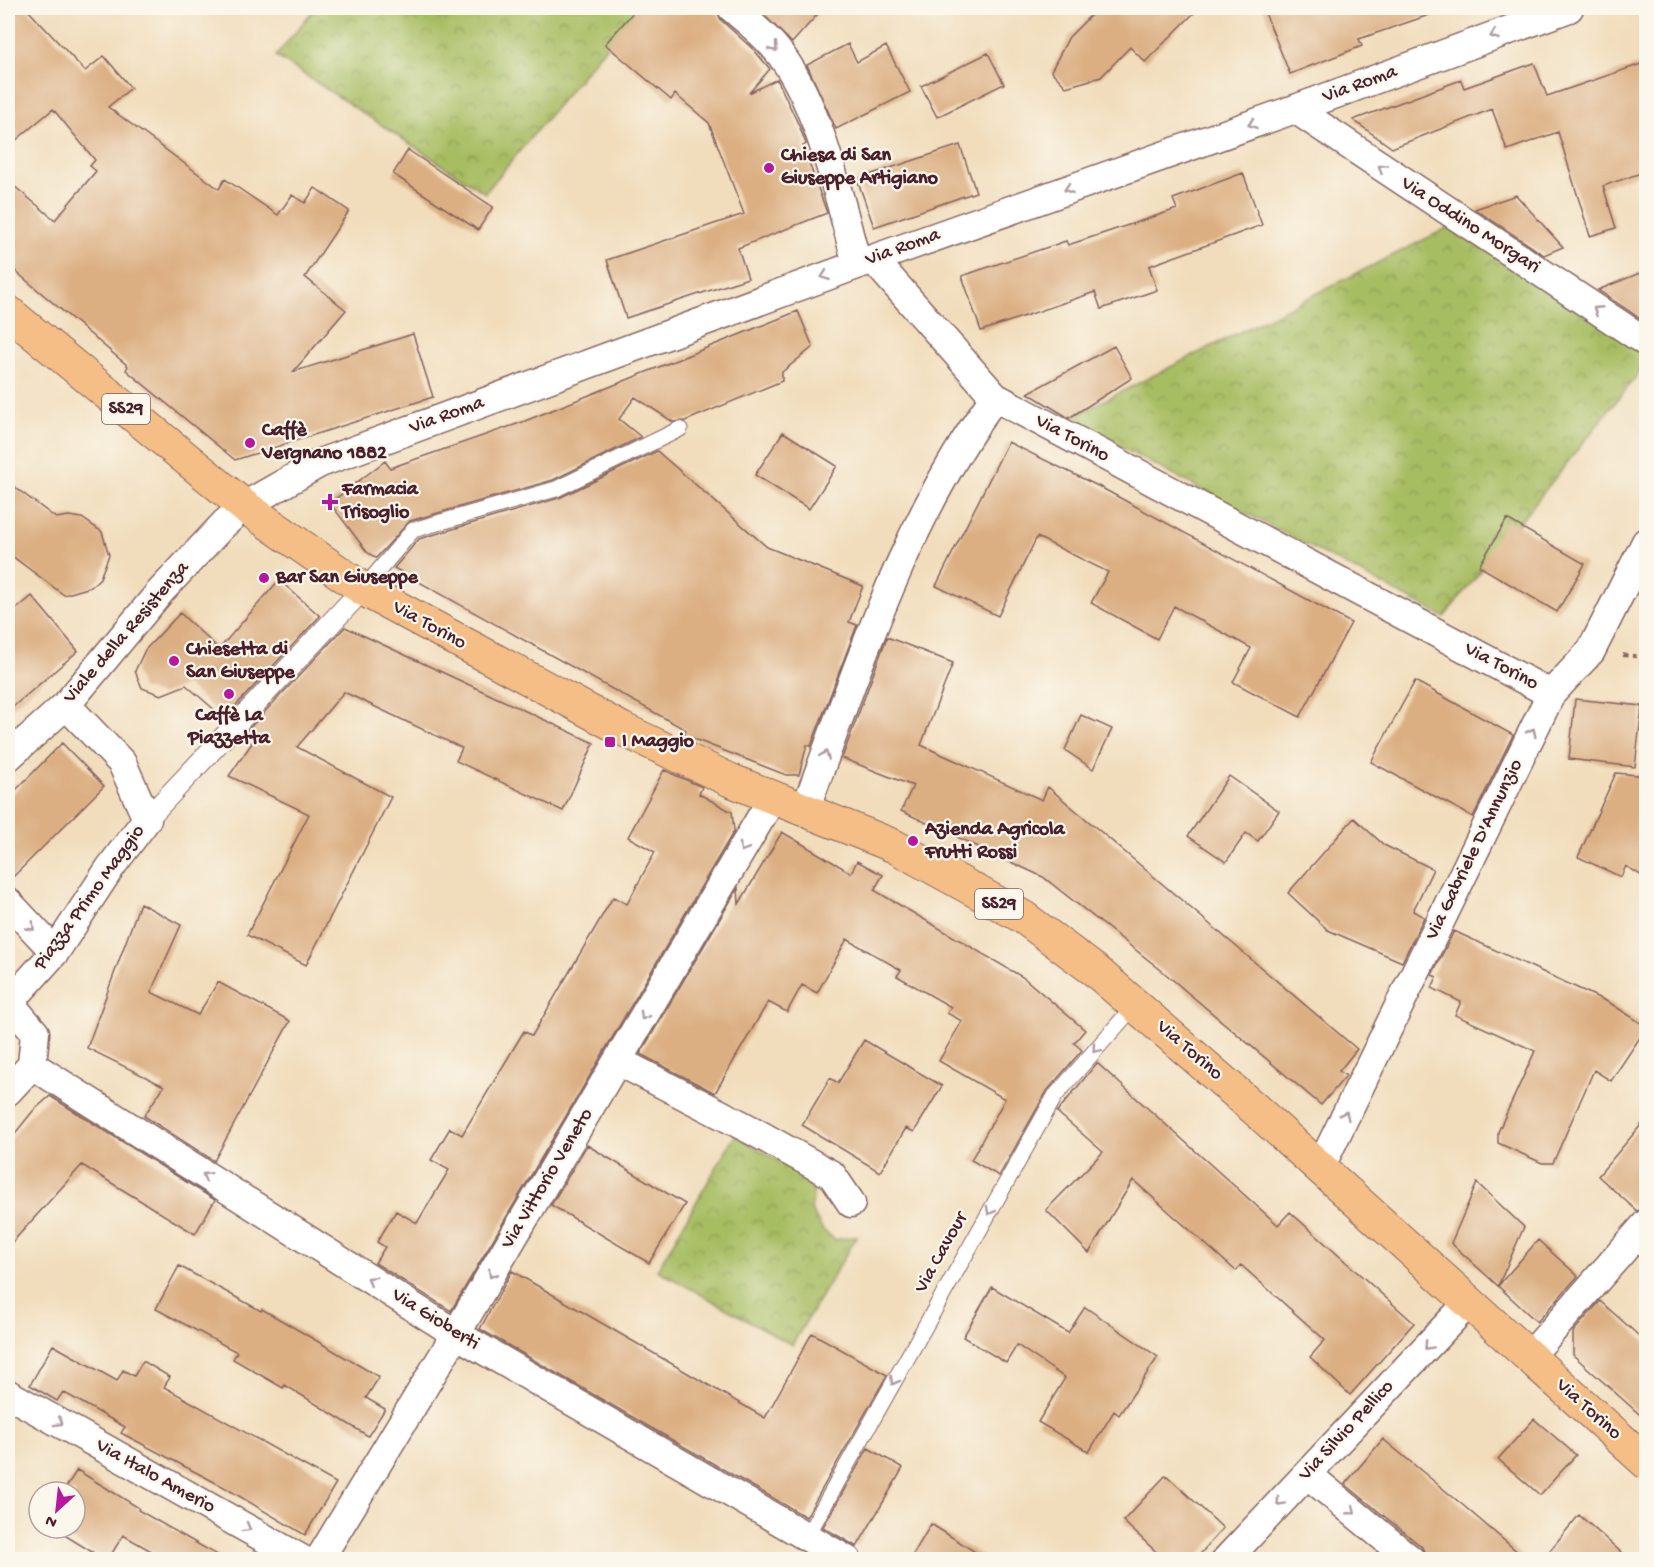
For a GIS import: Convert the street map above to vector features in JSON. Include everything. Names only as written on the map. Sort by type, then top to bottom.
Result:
[{"type":"main road","name":"Via Torino","points":[[8,312],[244,506],[363,589],[622,729],[773,797],[894,846],[1023,917],[1097,972],[1135,1005],[1647,1462]]},
{"type":"street","points":[[732,8],[777,49],[802,90],[865,262],[995,398],[949,465],[916,532],[867,644],[805,810]]},
{"type":"street","name":"Via Roma","points":[[244,506],[320,463],[865,262],[1295,109],[1569,8]]},
{"type":"street","name":"Via Oddino Morgari","points":[[1295,109],[1647,342]]},
{"type":"street","name":"Via Torino","points":[[995,398],[1551,694]]},
{"type":"street","name":"Viale della Resistenza","points":[[8,757],[66,705],[160,592],[244,506]]},
{"type":"street","name":"Via Gabriele D'Annunzio","points":[[1320,1168],[1551,694],[1591,651],[1647,542]]},
{"type":"street","points":[[147,819],[363,589]]},
{"type":"street","name":"Piazza Primo Maggio","points":[[32,1065],[35,1033],[9,1002],[55,952],[110,868],[147,819],[122,763],[66,705]]},
{"type":"street","name":"Via Vittorio Veneto","points":[[319,1560],[456,1334],[773,797]]},
{"type":"street","points":[[8,902],[55,952]]},
{"type":"street","points":[[618,1061],[832,1175],[851,1203]]},
{"type":"street","points":[[8,1091],[32,1065]]},
{"type":"street","name":"Via Gioberti","points":[[32,1065],[456,1334],[847,1560]]},
{"type":"street","points":[[1529,1357],[1647,1224]]},
{"type":"street","name":"Via Silvio Pellico","points":[[1226,1560],[1468,1303]]},
{"type":"street","name":"Via Italo Amerio","points":[[8,1394],[303,1560]]},
{"type":"street","points":[[1307,1474],[1411,1560]]},
{"type":"lane","points":[[363,589],[413,530],[556,489],[680,429]]},
{"type":"lane","name":"Via Cavour","points":[[807,1536],[1055,1096],[1135,1005]]},
{"type":"green space","points":[[315,8],[638,8],[485,193],[276,56]]},
{"type":"green space","points":[[1461,221],[1646,342],[1646,364],[1444,617],[1067,419]]},
{"type":"green space","points":[[735,1135],[815,1182],[811,1210],[822,1229],[835,1240],[857,1236],[792,1345],[657,1270]]},
{"type":"building","points":[[8,8],[26,8],[85,71],[104,56],[131,88],[108,107],[219,189],[225,179],[278,215],[292,195],[305,203],[315,188],[349,211],[305,277],[346,310],[293,372],[413,334],[433,397],[235,460],[126,370],[128,366],[8,265],[8,181],[55,220],[96,171],[90,166],[95,160],[53,109],[8,147]]},
{"type":"building","points":[[637,8],[716,8],[721,20],[754,50],[770,69],[749,93],[777,79],[806,144],[803,146],[827,213],[738,248],[748,278],[626,318],[607,260],[744,214],[709,123],[675,94],[671,100],[605,44]]},
{"type":"building","points":[[757,8],[823,8],[792,43]]},
{"type":"building","points":[[1098,8],[1199,8],[1145,62],[1130,47],[1101,77],[1066,87],[1051,71],[1069,37]]},
{"type":"building","points":[[1263,8],[1437,8],[1438,12],[1359,39],[1362,46],[1290,74]]},
{"type":"building","points":[[848,44],[857,62],[886,46],[910,92],[836,129],[807,65]]},
{"type":"building","points":[[988,53],[1004,84],[937,117],[921,86]]},
{"type":"building","points":[[1647,62],[1647,171],[1603,186],[1616,228],[1590,236],[1558,132],[1507,150],[1492,109],[1392,148],[1353,120],[1461,80],[1464,88],[1534,63],[1547,96]]},
{"type":"building","points":[[960,145],[976,192],[874,227],[857,179]]},
{"type":"building","points":[[408,150],[493,207],[478,230],[393,174]]},
{"type":"building","points":[[1243,173],[1262,225],[1149,266],[1157,290],[1101,309],[1095,292],[981,331],[962,276],[1066,241],[1068,245],[1177,209],[1173,199]]},
{"type":"building","points":[[1516,195],[1563,247],[1544,255],[1475,209]]},
{"type":"building","points":[[1647,270],[1647,323],[1598,290]]},
{"type":"building","points":[[798,311],[813,347],[782,372],[782,381],[685,421],[673,422],[635,397],[619,419],[641,437],[553,480],[410,521],[376,558],[367,552],[330,503],[385,461],[390,468],[520,423]]},
{"type":"building","points":[[1114,346],[1132,378],[1069,418],[1028,393]]},
{"type":"building","points":[[783,432],[837,466],[809,509],[755,475]]},
{"type":"building","points":[[1008,442],[1100,487],[1351,623],[1300,717],[1233,682],[1251,648],[1174,606],[1157,639],[1091,603],[1108,572],[1037,537],[998,616],[936,586]]},
{"type":"building","points":[[657,451],[767,547],[863,586],[849,622],[857,625],[811,746],[807,745],[799,775],[786,775],[684,735],[686,730],[394,568],[419,539],[559,498]]},
{"type":"building","points":[[8,482],[56,518],[69,516],[82,518],[102,532],[109,555],[100,578],[91,587],[64,595],[8,553]]},
{"type":"building","points":[[1507,519],[1585,564],[1557,612],[1479,566]]},
{"type":"building","points":[[279,580],[320,616],[224,718],[186,685],[161,695],[142,688],[135,671],[145,650],[180,613],[219,649]]},
{"type":"building","points":[[32,596],[78,651],[8,711],[8,616]]},
{"type":"building","points":[[345,627],[594,743],[563,811],[456,761],[462,748],[344,692],[297,747],[391,797],[306,965],[247,935],[309,814],[229,776],[252,743],[243,735]]},
{"type":"building","points":[[887,637],[953,663],[921,745],[1042,800],[1048,787],[1357,1049],[1339,1071],[1346,1076],[1321,1105],[1161,970],[1043,877],[901,811],[913,786],[842,758]]},
{"type":"building","points":[[1415,681],[1513,735],[1473,817],[1371,762]]},
{"type":"building","points":[[1575,699],[1642,706],[1635,767],[1569,759]]},
{"type":"building","points":[[1081,715],[1112,729],[1093,769],[1065,750]]},
{"type":"building","points":[[62,743],[104,786],[8,882],[8,798]]},
{"type":"building","points":[[664,770],[702,787],[699,794],[732,812],[734,831],[451,1311],[375,1263],[385,1247],[377,1242],[396,1211],[417,1223],[449,1170],[431,1160],[450,1128],[462,1135],[524,1031],[532,1036],[613,897],[627,904],[655,852],[628,837]]},
{"type":"building","points":[[1616,773],[1647,776],[1647,879],[1626,866],[1621,877],[1578,857]]},
{"type":"building","points":[[1229,776],[1279,811],[1258,841],[1246,833],[1226,862],[1188,836]]},
{"type":"building","points":[[1354,818],[1384,845],[1433,869],[1413,911],[1424,917],[1402,962],[1328,930],[1288,893]]},
{"type":"building","points":[[782,832],[851,873],[857,861],[883,875],[874,890],[1024,978],[1085,1030],[1074,1043],[1082,1050],[1047,1091],[999,1176],[971,1160],[1005,1099],[939,1061],[962,1021],[947,1013],[951,1007],[897,976],[901,970],[847,939],[817,993],[802,985],[787,1012],[768,1002],[715,1093],[640,1054],[738,888],[739,904]]},
{"type":"building","points":[[140,903],[181,925],[151,992],[198,1015],[218,982],[290,1021],[214,1161],[144,1116],[164,1086],[87,1048]]},
{"type":"building","points":[[1454,931],[1610,1003],[1647,1027],[1611,1081],[1594,1070],[1553,1163],[1542,1163],[1498,1143],[1498,1132],[1535,1051],[1455,1015],[1461,1002],[1432,988],[1437,977],[1432,975]]},
{"type":"building","points":[[864,1040],[942,1086],[914,1132],[906,1128],[880,1172],[802,1125],[830,1078],[838,1083]]},
{"type":"building","points":[[1097,1063],[1278,1225],[1290,1212],[1414,1323],[1350,1395],[1310,1357],[1325,1340],[1241,1265],[1236,1271],[1133,1180],[1089,1253],[1046,1210],[1103,1152],[1057,1112]]},
{"type":"building","points":[[50,1096],[215,1200],[195,1234],[82,1165],[8,1247],[8,1142],[33,1111]]},
{"type":"building","points":[[1647,1118],[1647,1208],[1637,1211],[1598,1176]]},
{"type":"building","points":[[587,1145],[685,1204],[649,1263],[551,1205]]},
{"type":"building","points":[[1477,1183],[1524,1227],[1498,1286],[1451,1243]]},
{"type":"building","points":[[1538,1240],[1578,1276],[1537,1322],[1498,1286]]},
{"type":"building","points":[[179,1266],[261,1311],[262,1309],[379,1377],[366,1398],[385,1409],[368,1436],[285,1385],[283,1388],[233,1359],[237,1352],[156,1309]]},
{"type":"building","points":[[512,1271],[765,1418],[812,1333],[887,1375],[806,1517],[480,1329]]},
{"type":"building","points":[[992,1287],[1068,1333],[1085,1307],[1158,1357],[1119,1415],[1114,1411],[1089,1452],[1038,1422],[1065,1378],[1017,1345],[1006,1363],[963,1337]]},
{"type":"building","points":[[1600,1301],[1647,1343],[1647,1421],[1573,1355],[1573,1332]]},
{"type":"building","points":[[53,1345],[117,1381],[123,1370],[134,1376],[143,1361],[170,1377],[164,1387],[336,1483],[305,1535],[222,1486],[121,1433],[125,1427],[63,1392],[57,1401],[30,1385]]},
{"type":"building","points":[[1534,1419],[1576,1455],[1540,1495],[1498,1459]]},
{"type":"building","points":[[1383,1439],[1527,1560],[1427,1560],[1422,1547],[1345,1484]]},
{"type":"building","points":[[868,1448],[903,1468],[857,1547],[823,1527]]},
{"type":"building","points":[[77,1470],[139,1508],[138,1510],[226,1560],[167,1560],[123,1535],[108,1560],[105,1560],[72,1540],[87,1540],[87,1480],[71,1480]]},
{"type":"building","points":[[1166,1475],[1223,1528],[1195,1560],[1165,1560],[1123,1521]]},
{"type":"building","points":[[1579,1515],[1630,1560],[1542,1560]]},
{"type":"building","points":[[931,1524],[988,1560],[910,1560]]},
{"type":"place","name":"Chiesa di San Giuseppe Artigiano","points":[[769,168]]},
{"type":"place","name":"Caffè Vergnano 1882","points":[[250,443]]},
{"type":"place","name":"Farmacia Trisoglio","points":[[330,502]]},
{"type":"place","name":"Bar San Giuseppe","points":[[264,578]]},
{"type":"place","name":"Chiesetta di San Giuseppe","points":[[174,661]]},
{"type":"place","name":"Caffè La Piazzetta","points":[[229,694]]},
{"type":"place","name":"I Maggio","points":[[610,742]]},
{"type":"place","name":"Azienda Agricola Frutti Rossi","points":[[913,841]]}]
